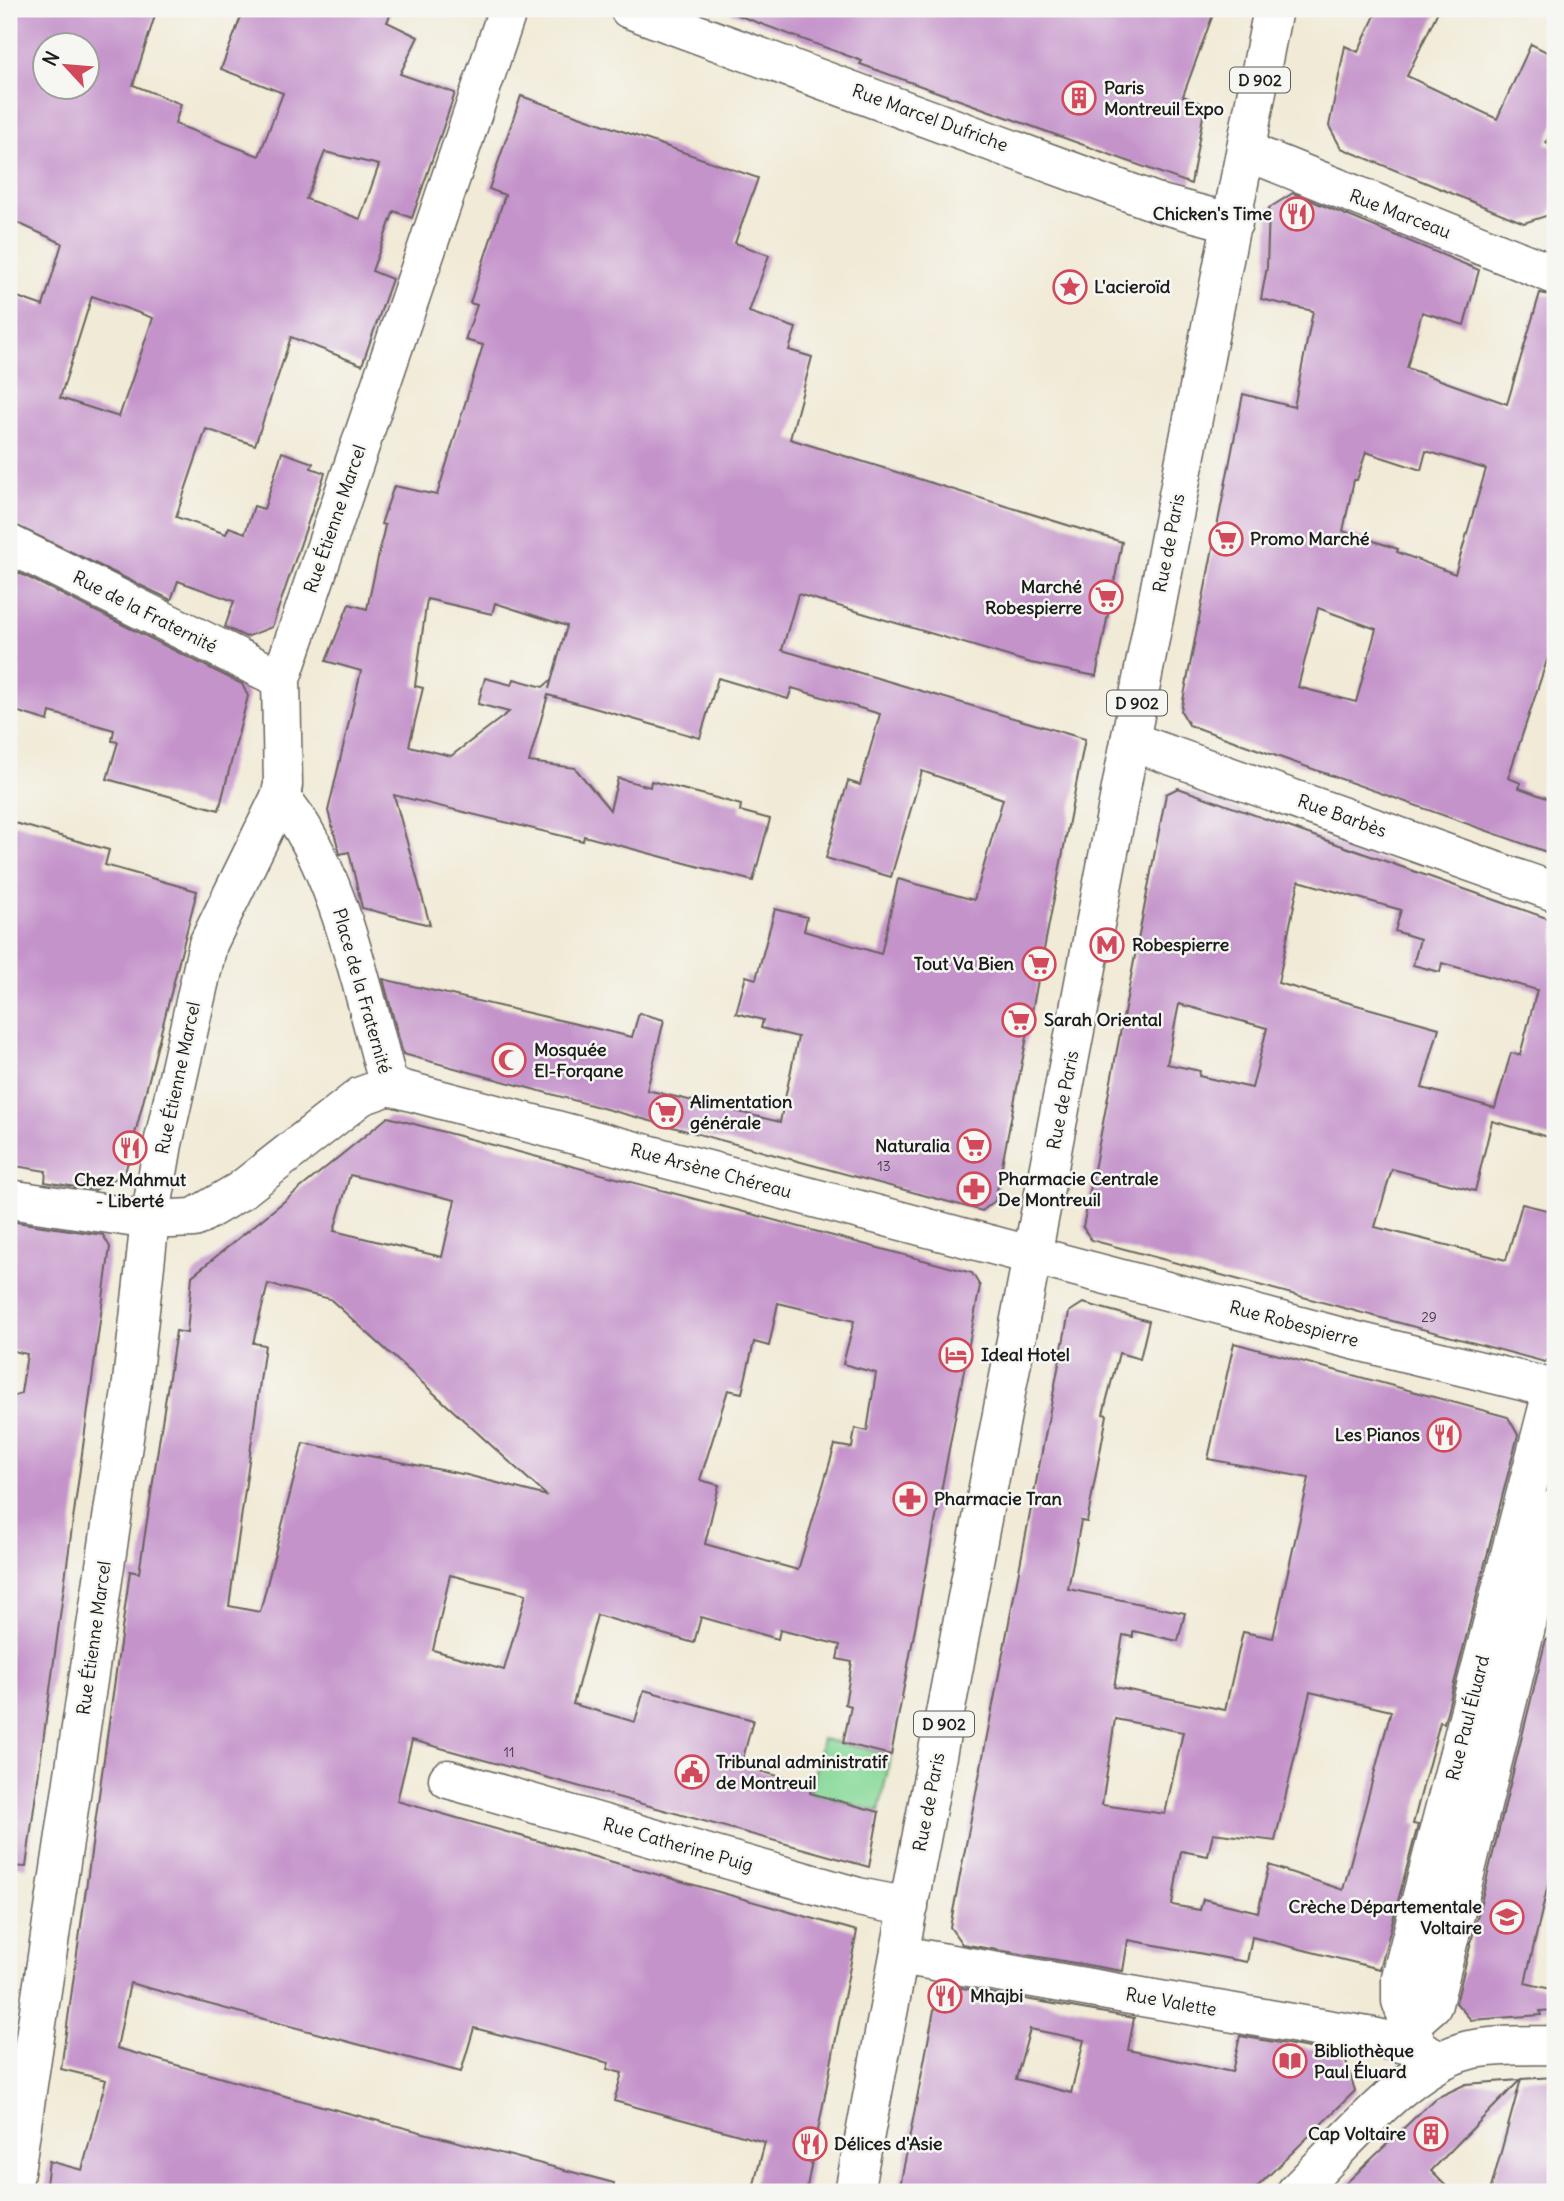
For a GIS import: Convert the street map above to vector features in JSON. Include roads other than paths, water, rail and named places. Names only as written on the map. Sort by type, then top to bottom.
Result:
[{"type":"street","name":"Rue Étienne Marcel","points":[[12,2192],[129,1405],[150,1220],[163,1144],[208,944],[280,797],[283,785],[282,678],[508,9]]},
{"type":"street","name":"Rue Marcel Dufriche","points":[[629,9],[1161,204],[1233,223]]},
{"type":"street","name":"Rue de Paris","points":[[854,2192],[1130,741],[1273,9]]},
{"type":"street","name":"Rue Marceau","points":[[1246,151],[1295,173],[1555,273]]},
{"type":"street","name":"Rue de la Fraternité","points":[[9,544],[282,678]]},
{"type":"street","name":"Rue Barbès","points":[[1130,741],[1555,892]]},
{"type":"street","name":"Place de la Fraternité","points":[[150,1220],[194,1218],[240,1191],[361,1096],[389,1086],[334,893],[298,816],[280,797]]},
{"type":"street","name":"Rue Arsène Chéreau","points":[[389,1086],[1033,1255]]},
{"type":"street","points":[[9,1199],[150,1220]]},
{"type":"street","name":"Rue Robespierre","points":[[1033,1255],[1353,1340],[1553,1401]]},
{"type":"street","name":"Rue Paul Éluard","points":[[1422,2044],[1401,2001],[1401,1977],[1553,1401]]},
{"type":"street","name":"Rue Paul Éluard","points":[[1422,2044],[1555,1509]]},
{"type":"street","name":"Rue Catherine Puig","points":[[447,1779],[865,1899],[909,1907]]},
{"type":"street","name":"Rue Valette","points":[[900,1955],[1422,2044]]},
{"type":"street","points":[[1296,2192],[1406,2083],[1422,2044],[1470,2050],[1555,2045]]},
{"type":"place","name":"Paris Montreuil Expo","points":[[1079,98]]},
{"type":"place","name":"Chicken's Time","points":[[1297,214]]},
{"type":"place","name":"L'acieroïd","points":[[1070,287]]},
{"type":"place","name":"Promo Marché","points":[[1226,539]]},
{"type":"place","name":"Marché Robespierre","points":[[1106,597]]},
{"type":"place","name":"Robespierre","points":[[1107,945]]},
{"type":"place","name":"Tout Va Bien","points":[[1039,964]]},
{"type":"place","name":"Sarah Oriental","points":[[1019,1020]]},
{"type":"place","name":"Mosquée El-Forqane","points":[[509,1060]]},
{"type":"place","name":"Alimentation générale","points":[[666,1112]]},
{"type":"place","name":"Naturalia","points":[[974,1146]]},
{"type":"place","name":"Chez Mahmut - Liberté","points":[[130,1148]]},
{"type":"place","name":"Pharmacie Centrale De Montreuil","points":[[974,1189]]},
{"type":"place","name":"Ideal Hotel","points":[[956,1355]]},
{"type":"place","name":"Les Pianos","points":[[1444,1435]]},
{"type":"place","name":"Pharmacie Tran","points":[[910,1499]]},
{"type":"place","name":"Tribunal administratif de Montreuil","points":[[692,1772]]},
{"type":"place","name":"Crèche Départementale Voltaire","points":[[1507,1917]]},
{"type":"place","name":"Mhajbi","points":[[945,1996]]},
{"type":"place","name":"Bibliothèque Paul Éluard","points":[[1290,2061]]},
{"type":"place","name":"Cap Voltaire","points":[[1431,2134]]},
{"type":"place","name":"Délices d'Asie","points":[[810,2144]]}]
